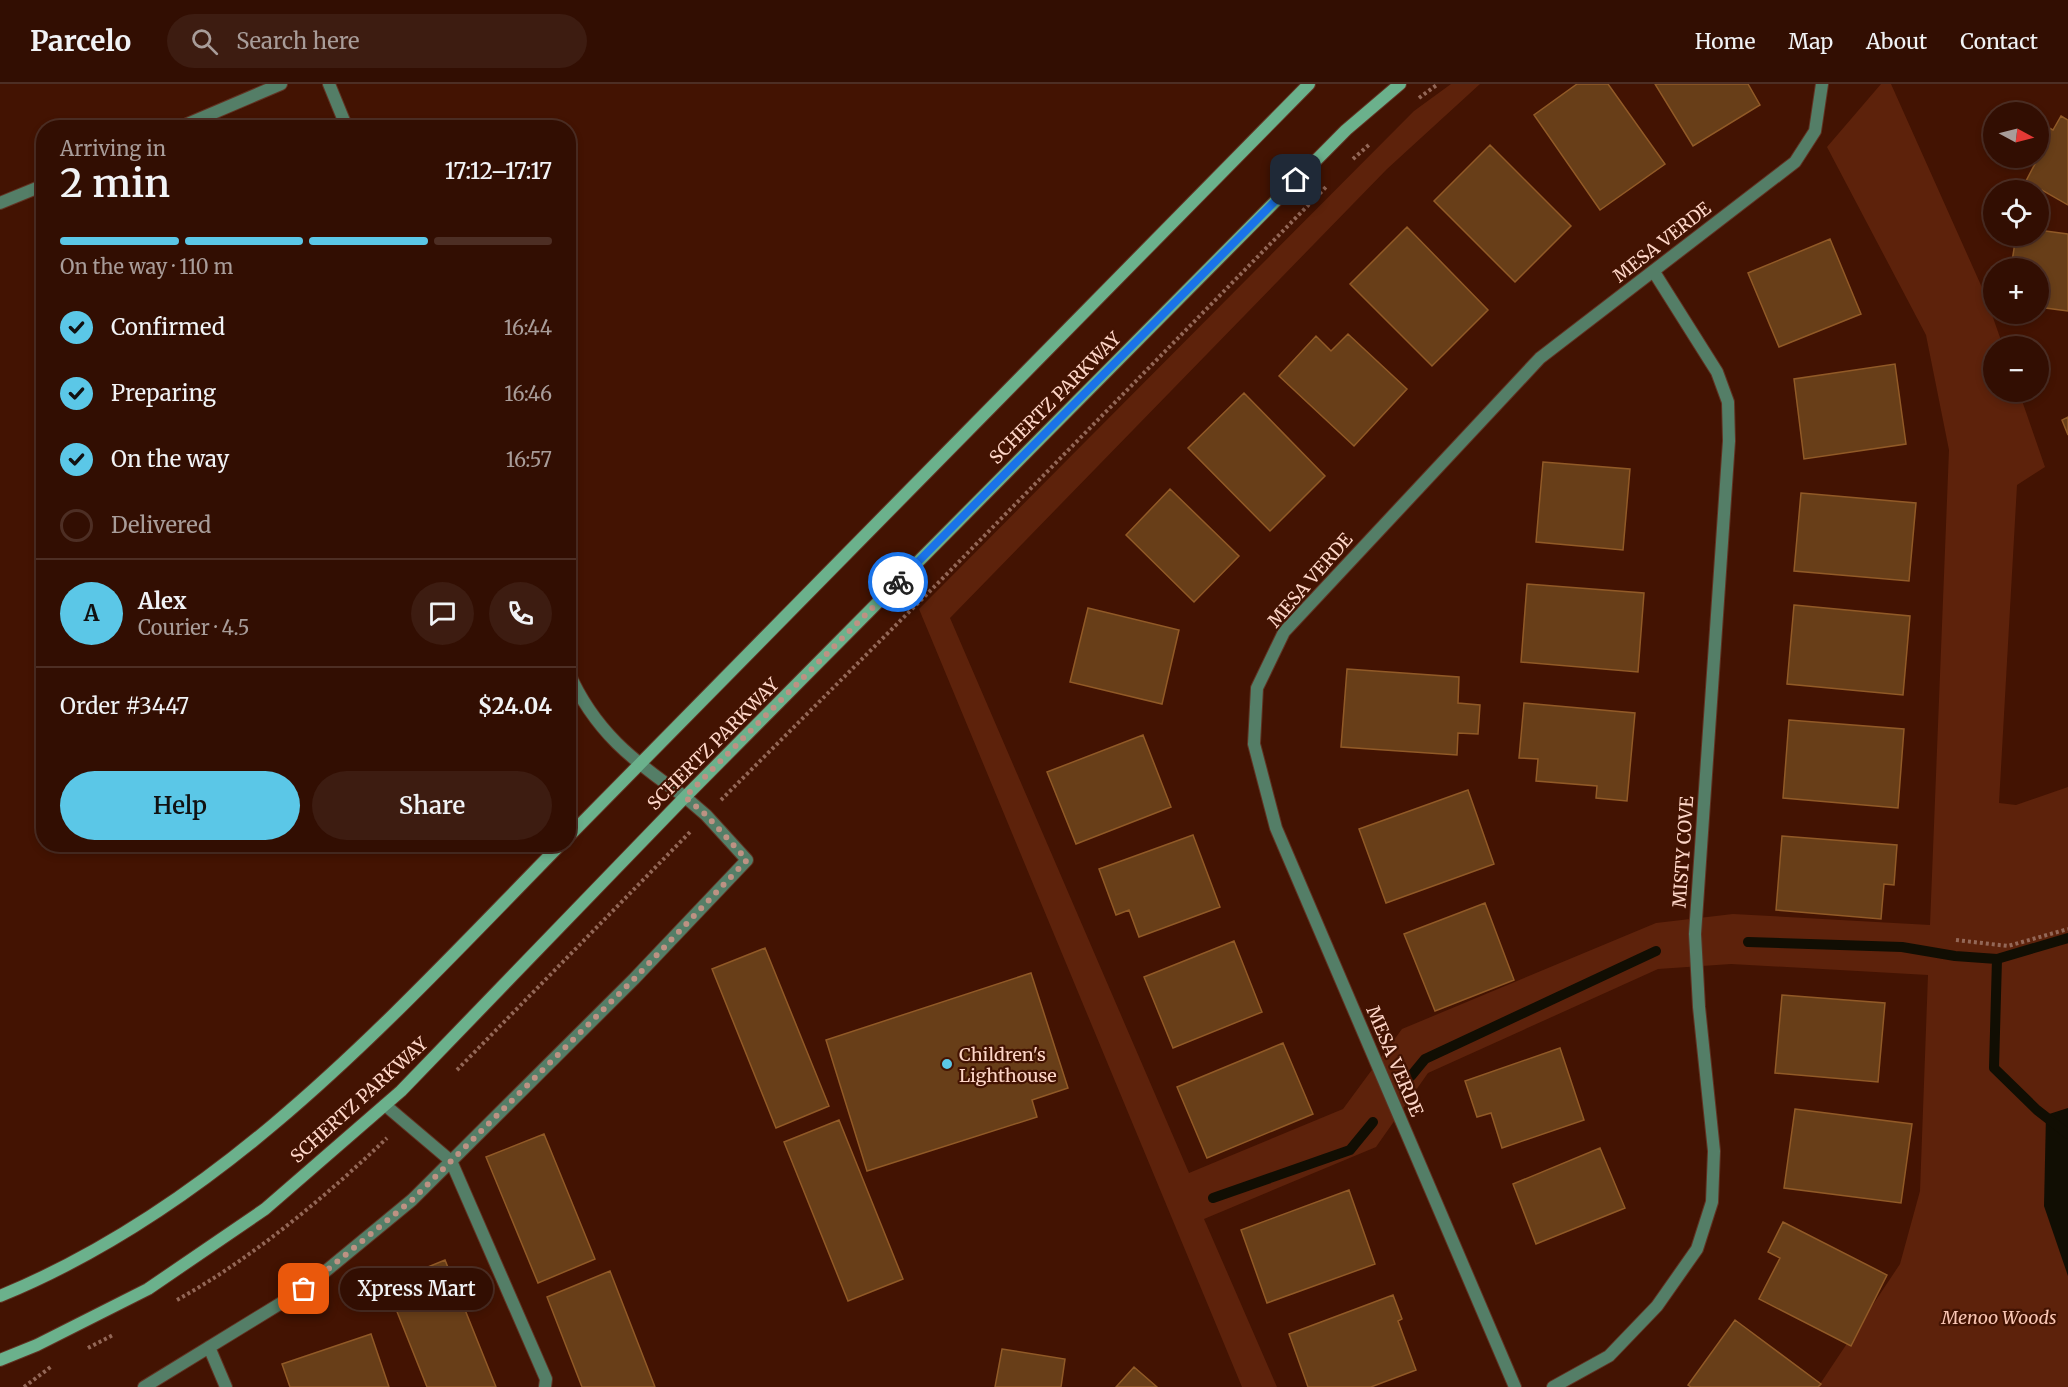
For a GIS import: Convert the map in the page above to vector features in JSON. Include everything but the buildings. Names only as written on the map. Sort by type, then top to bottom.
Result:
[{"type":"main road","name":"SCHERTZ PARKWAY","points":[[576,829],[1310,84]]},
{"type":"main road","name":"SCHERTZ PARKWAY","points":[[0,1360],[37,1345],[148,1289],[265,1209],[385,1105],[685,797],[1346,130],[1400,84]]},
{"type":"main road","name":"SCHERTZ PARKWAY","points":[[0,1296],[118,1238],[229,1162],[361,1048],[553,852]]},
{"type":"street","points":[[197,120],[280,84]]},
{"type":"street","points":[[329,84],[344,120]]},
{"type":"street","name":"MESA VERDE","points":[[1515,1387],[1276,828],[1254,744],[1257,688],[1284,632],[1533,366],[1795,162],[1815,131],[1822,84]]},
{"type":"street","points":[[0,203],[36,188]]},
{"type":"street","name":"MISTY COVE","points":[[1553,1387],[1609,1356],[1657,1306],[1697,1249],[1712,1202],[1714,1151],[1699,1007],[1695,934],[1729,441],[1728,402],[1717,372],[1654,272]]},
{"type":"street","points":[[144,1387],[304,1289],[412,1200],[634,979],[747,860],[706,815],[685,797],[639,765],[599,726],[586,708],[576,687]]},
{"type":"street","points":[[385,1105],[451,1161],[546,1379],[545,1387]]},
{"type":"street","points":[[209,1347],[226,1387]]},
{"type":"path","points":[[1956,940],[2008,946],[2068,929]]},
{"type":"green space","name":"Menoo Woods","points":[[1451,84],[1480,84],[1387,169],[950,618],[1189,1173],[1343,1109],[1402,1029],[1656,923],[1733,914],[1930,925],[1949,450],[1926,335],[1827,147],[1881,84],[1891,84],[1983,290],[1983,324],[1995,324],[1999,336],[1983,336],[1983,402],[2022,402],[2045,467],[2017,485],[1999,803],[2016,805],[2068,787],[2068,1387],[1818,1387],[1900,1264],[1920,1191],[1928,975],[1731,964],[1658,969],[1428,1073],[1376,1147],[1204,1219],[1277,1387],[1242,1387],[919,609],[1414,111]]},
{"type":"shaded area","points":[[2068,1108],[2068,1276],[2044,1206],[2046,1115]]},
{"type":"waterway","points":[[1748,942],[1902,947],[1955,956],[1997,959],[2068,938]]},
{"type":"waterway","points":[[1411,1076],[1425,1059],[1656,951]]},
{"type":"waterway","points":[[1997,959],[1994,1068],[2037,1110],[2068,1134]]},
{"type":"waterway","points":[[1213,1198],[1350,1150],[1373,1122]]},
{"type":"way so far","points":[[304,1289],[412,1200],[634,979],[747,860],[706,815],[685,797],[898,582]]},
{"type":"place","name":"Children's Lighthouse","points":[[947,1064]]},
{"type":"place","name":"Xpress Mart","points":[[304,1289]]},
{"type":"route","points":[[898,582],[1296,180]]}]
